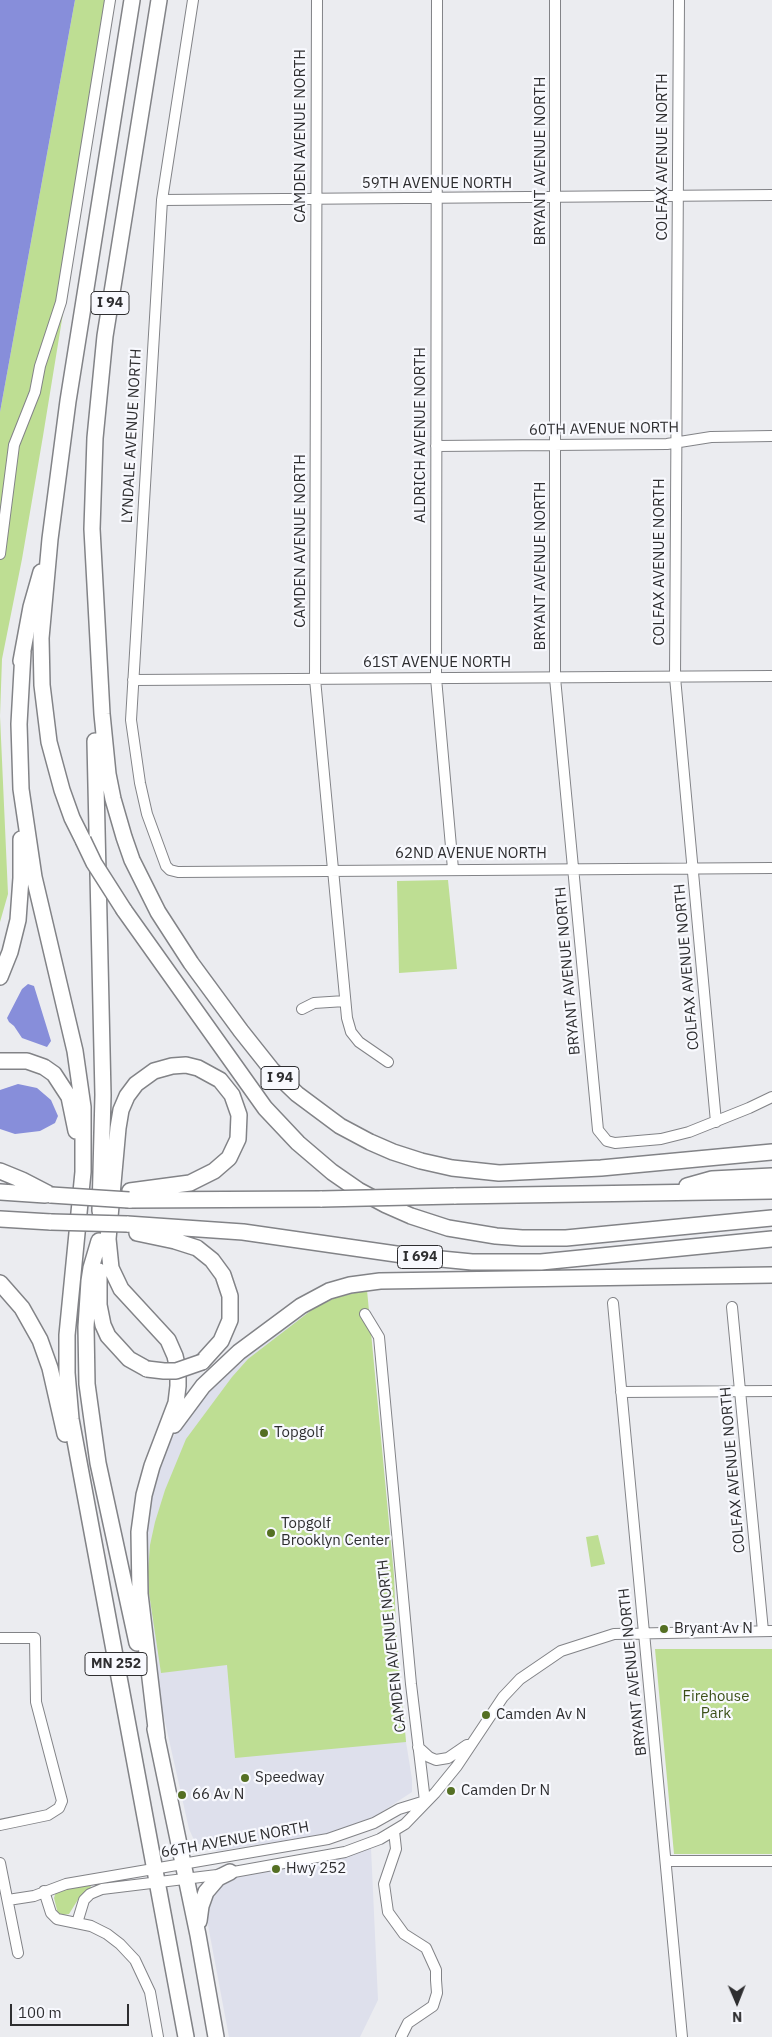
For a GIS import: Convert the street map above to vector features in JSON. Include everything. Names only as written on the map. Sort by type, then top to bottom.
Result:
[{"type":"highway","name":"I 94","points":[[132,0],[68,401],[50,539],[41,638],[43,698],[49,742],[58,780],[72,818],[97,868],[124,910],[265,1108],[298,1143],[332,1172],[358,1190],[386,1205],[448,1228],[522,1238],[566,1238],[772,1218]]},
{"type":"highway","name":"I 94","points":[[159,0],[103,357],[95,438],[92,513],[95,610],[106,760],[116,811],[132,860],[154,904],[174,938],[258,1053],[297,1094],[344,1129],[370,1142],[414,1159],[452,1168],[499,1173],[723,1158],[772,1152]]},
{"type":"highway","points":[[0,977],[13,942],[19,902],[21,848],[15,764],[17,682],[36,585],[50,539]]},
{"type":"highway","points":[[95,610],[96,788],[103,1095],[99,1298],[105,1330],[124,1355],[147,1369],[164,1371],[176,1371],[202,1362],[221,1341],[230,1320],[230,1296],[223,1275],[208,1256],[191,1245],[126,1228]]},
{"type":"highway","points":[[23,652],[18,724],[21,789],[36,882],[75,1051],[83,1107],[83,1172],[67,1335],[68,1386],[73,1430],[102,1591]]},
{"type":"highway","points":[[0,1060],[26,1061],[44,1067],[58,1079],[69,1096],[78,1145],[75,1253]]},
{"type":"highway","points":[[0,1192],[105,1199],[130,1196],[190,1183],[214,1172],[228,1158],[238,1139],[239,1115],[234,1100],[228,1089],[216,1076],[186,1065],[172,1066],[154,1071],[142,1078],[131,1090],[124,1103],[118,1123],[108,1239],[110,1262],[115,1279],[121,1289],[168,1340],[176,1356],[178,1369],[176,1403],[154,1456],[146,1486],[139,1532],[138,1564],[157,1737]]},
{"type":"highway","points":[[723,1158],[744,1148],[772,1144]]},
{"type":"highway","points":[[0,1171],[51,1195]]},
{"type":"highway","points":[[664,1192],[712,1179],[772,1176]]},
{"type":"highway","points":[[130,1196],[322,1199],[771,1191]]},
{"type":"highway","name":"I 694","points":[[0,1219],[126,1228],[243,1232],[410,1256],[472,1262],[541,1262],[772,1239]]},
{"type":"highway","points":[[99,1241],[91,1268],[86,1328],[86,1370],[89,1409],[103,1492],[185,1871],[216,2037]]},
{"type":"highway","points":[[715,1246],[772,1249]]},
{"type":"highway","points":[[146,1486],[171,1429],[210,1378],[232,1358],[290,1313],[329,1291],[350,1284],[380,1281],[772,1274]]},
{"type":"highway","points":[[0,1283],[28,1316],[44,1349],[102,1591]]},
{"type":"highway","name":"MN 252","points":[[102,1591],[186,2037]]},
{"type":"highway","points":[[198,1935],[201,1906],[206,1892],[218,1878],[230,1872]]},
{"type":"street","points":[[0,554],[14,445],[34,392],[40,366],[61,302],[110,0]]},
{"type":"street","name":"LYNDALE AVENUE NORTH","points":[[170,870],[166,866],[147,814],[140,783],[131,720],[132,680],[162,200],[193,0]]},
{"type":"street","name":"CAMDEN AVENUE NORTH","points":[[317,0],[316,679],[347,1018],[351,1032],[360,1042],[388,1062]]},
{"type":"street","name":"ALDRICH AVENUE NORTH","points":[[437,0],[436,678],[453,869]]},
{"type":"street","name":"BRYANT AVENUE NORTH","points":[[555,0],[555,678],[598,1130],[607,1141],[625,1143],[661,1139],[689,1132],[716,1122]]},
{"type":"street","name":"COLFAX AVENUE NORTH","points":[[679,0],[675,676],[716,1122]]},
{"type":"street","name":"59TH AVENUE NORTH","points":[[162,200],[772,195]]},
{"type":"street","name":"60TH AVENUE NORTH","points":[[436,446],[676,443],[711,437],[772,436]]},
{"type":"street","name":"61ST AVENUE NORTH","points":[[132,680],[772,676]]},
{"type":"street","name":"62ND AVENUE NORTH","points":[[170,870],[178,872],[772,868]]},
{"type":"street","points":[[302,1009],[314,1003],[345,1001]]},
{"type":"street","points":[[716,1122],[772,1097]]},
{"type":"street","name":"BRYANT AVENUE NORTH","points":[[614,1303],[682,2037]]},
{"type":"street","name":"COLFAX AVENUE NORTH","points":[[732,1307],[767,1631]]},
{"type":"street","name":"CAMDEN AVENUE NORTH","points":[[365,1314],[379,1337],[425,1802]]},
{"type":"street","points":[[622,1392],[772,1391]]},
{"type":"street","name":"66TH AVENUE NORTH","points":[[77,1923],[84,1900],[90,1894],[102,1889],[155,1875],[185,1871],[230,1872],[345,1852],[380,1839],[405,1824],[446,1780],[504,1697],[520,1678],[561,1651],[614,1634],[767,1631]]},
{"type":"street","points":[[0,1638],[35,1638],[36,1702],[62,1800],[59,1808],[48,1815],[0,1825]]},
{"type":"street","points":[[418,1746],[436,1760],[448,1758],[474,1740]]},
{"type":"street","name":"66TH AVENUE NORTH","points":[[8,1900],[34,1896],[44,1890],[66,1884],[185,1871],[328,1839],[374,1824],[399,1809],[425,1802]]},
{"type":"street","points":[[394,1831],[396,1849],[384,1884],[388,1912],[404,1934],[426,1948],[436,1970],[437,1993],[433,2006],[408,2023],[401,2037]]},
{"type":"street","points":[[667,1861],[772,1861]]},
{"type":"street","points":[[0,1864],[18,1952]]},
{"type":"street","points":[[44,1890],[53,1916],[99,1930],[120,1944],[135,1960],[150,1992],[158,2037]]},
{"type":"shaded area","name":"Topgolf Brooklyn Center","points":[[366,1286],[394,1576],[396,1629],[412,1792],[374,1817],[334,1833],[217,1851],[203,1847],[194,1840],[189,1829],[159,1695],[143,1564],[152,1483],[169,1444],[185,1417],[209,1385],[310,1305]]},
{"type":"shaded area","points":[[371,1848],[378,2000],[360,2037],[229,2037],[205,1909],[222,1879],[339,1857]]},
{"type":"green space","points":[[75,0],[114,0],[43,436],[22,559],[2,659],[0,716],[0,412]]},
{"type":"green space","points":[[0,716],[8,894],[0,922]]},
{"type":"green space","points":[[448,880],[457,969],[399,973],[397,881]]},
{"type":"green space","name":"Topgolf Brooklyn Center","points":[[367,1290],[394,1576],[396,1629],[406,1742],[235,1758],[227,1665],[161,1673],[149,1593],[148,1572],[150,1545],[155,1522],[165,1490],[186,1439],[232,1377],[248,1359],[313,1309],[335,1298]]},
{"type":"green space","points":[[598,1535],[605,1564],[591,1567],[586,1537]]},
{"type":"green space","name":"Firehouse Park","points":[[655,1649],[772,1649],[772,1854],[674,1854]]},
{"type":"green space","points":[[90,1884],[91,1888],[79,1898],[69,1914],[58,1914],[54,1898],[56,1891]]},
{"type":"water","points":[[0,0],[75,0],[0,412]]},
{"type":"water","points":[[28,984],[34,986],[51,1041],[47,1047],[22,1038],[7,1018],[22,989]]},
{"type":"water","points":[[18,1084],[37,1088],[51,1100],[58,1116],[55,1123],[40,1131],[15,1134],[0,1129],[0,1090]]},
{"type":"place","name":"Topgolf","points":[[264,1433]]},
{"type":"place","name":"Topgolf Brooklyn Center","points":[[271,1533]]},
{"type":"place","name":"Bryant Av N","points":[[664,1629]]},
{"type":"place","name":"Camden Av N","points":[[486,1715]]},
{"type":"place","name":"Speedway","points":[[245,1778]]},
{"type":"place","name":"Camden Dr N","points":[[451,1791]]},
{"type":"place","name":"66 Av N","points":[[182,1795]]},
{"type":"place","name":"Hwy 252","points":[[276,1869]]}]
